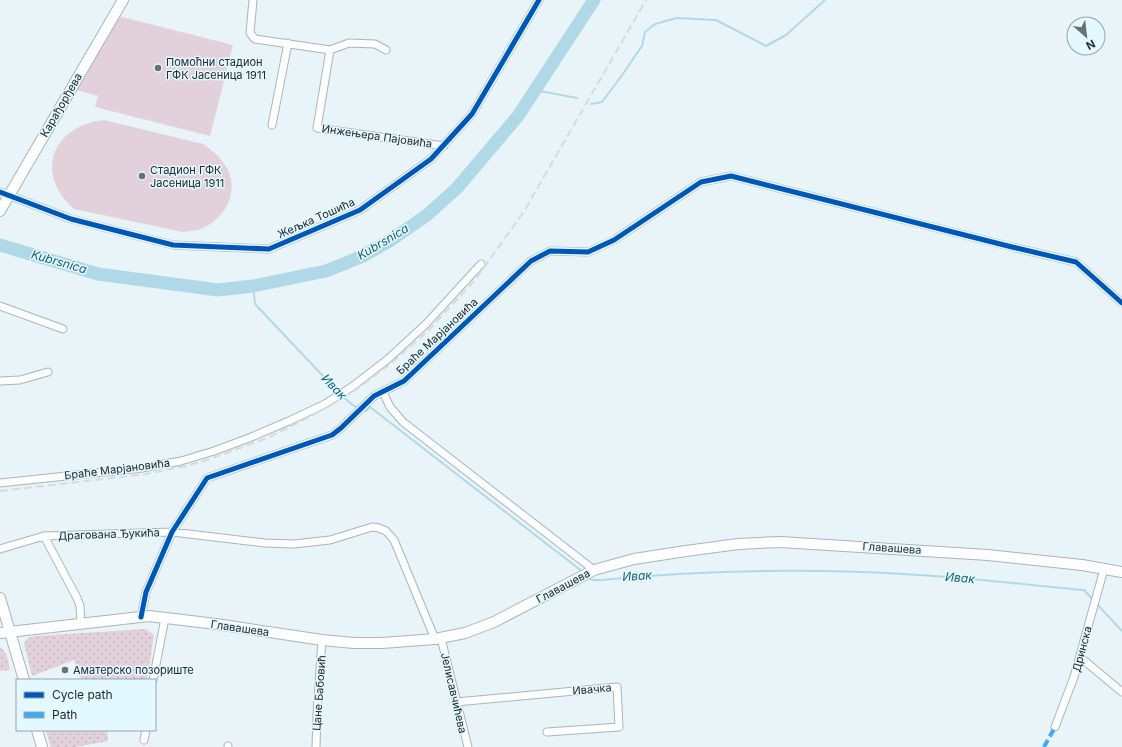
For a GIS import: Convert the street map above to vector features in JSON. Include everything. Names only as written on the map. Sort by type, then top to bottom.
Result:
[{"type":"main road","name":"Карађорђева","points":[[0,211],[5,195],[122,0]]},
{"type":"main road","name":"Главашева","points":[[0,633],[141,617],[165,618],[216,624],[322,640],[372,643],[438,639],[465,633],[494,622],[591,571],[634,559],[738,544],[780,542],[957,553],[1042,560],[1122,572]]},
{"type":"main road","points":[[0,598],[24,679]]},
{"type":"main road","points":[[37,731],[42,747]]},
{"type":"street","points":[[253,0],[250,33],[255,39],[330,50],[349,43],[375,44],[386,50]]},
{"type":"street","name":"Жељка Тошића","points":[[5,195],[71,219],[173,245],[269,249],[360,210],[432,159],[472,114],[539,0]]},
{"type":"street","points":[[272,125],[288,43]]},
{"type":"street","name":"Инжењера Пајовића","points":[[330,50],[317,128],[444,146]]},
{"type":"street","name":"Браће Марјановића","points":[[141,617],[146,592],[172,532],[207,478],[332,435],[342,428],[374,396],[404,381],[531,261],[550,251],[588,252],[614,240],[701,182],[731,176],[1076,262],[1122,303]]},
{"type":"street","name":"Браће Марјановића","points":[[0,483],[142,468],[181,461],[214,451],[289,421],[325,404],[353,386],[388,359],[426,324],[481,264]]},
{"type":"street","points":[[0,306],[63,329]]},
{"type":"street","points":[[0,381],[20,380],[48,372]]},
{"type":"street","points":[[383,392],[390,406],[403,422],[591,571]]},
{"type":"street","name":"Драгована Ђукића","points":[[0,549],[44,536],[172,532],[265,543],[294,544],[330,540],[366,528],[379,528],[386,531],[394,540],[438,639]]},
{"type":"street","points":[[44,536],[77,598],[80,606],[81,625]]},
{"type":"street","name":"Дринска","points":[[1055,727],[1074,677],[1104,569]]},
{"type":"street","points":[[153,679],[165,618]]},
{"type":"street","name":"Јелисавчићева","points":[[438,639],[468,747]]},
{"type":"street","name":"Цане Бабовић","points":[[316,747],[322,640]]},
{"type":"street","points":[[1080,657],[1122,692]]},
{"type":"street","name":"Ивачка","points":[[456,702],[617,687],[619,727],[547,732]]},
{"type":"street","points":[[144,740],[146,731]]},
{"type":"shaded area","name":"Помоћни стадион ГФК Јасеница 1911","points":[[118,16],[233,45],[210,136],[95,107],[98,96],[76,90]]},
{"type":"shaded area","name":"Стадион ГФК Јасеница 1911","points":[[104,120],[203,144],[208,147],[221,159],[230,174],[232,188],[228,204],[224,211],[206,227],[198,230],[183,232],[74,209],[62,195],[54,181],[52,167],[54,153],[61,141],[72,131],[86,124]]},
{"type":"shaded area","points":[[146,629],[154,635],[147,679],[81,679],[74,660],[32,676],[24,643],[28,638],[35,636]]},
{"type":"shaded area","points":[[0,647],[6,655],[10,670],[0,671]]},
{"type":"shaded area","points":[[46,731],[107,731],[108,741],[76,747],[51,747]]},
{"type":"waterway","name":"Kubrsnica","points":[[0,245],[98,274],[218,290],[253,286],[326,271],[363,256],[391,240],[427,215],[457,188],[518,116],[594,0]]},
{"type":"waterway","points":[[591,104],[602,102],[642,46],[645,32],[655,24],[677,18],[716,20],[766,46],[786,35],[825,0]]},
{"type":"waterway","points":[[535,90],[577,98]]},
{"type":"waterway","name":"Ивак","points":[[253,286],[255,304],[339,393]]},
{"type":"waterway","name":"Ивак","points":[[342,396],[354,406],[359,408]]},
{"type":"waterway","name":"Ивак","points":[[363,410],[366,411],[370,407],[583,572]]},
{"type":"waterway","name":"Ивак","points":[[587,577],[592,580],[601,580],[719,572],[839,571],[959,578],[1084,590],[1094,601]]},
{"type":"waterway","name":"Ивак","points":[[1097,604],[1122,631]]},
{"type":"railway","points":[[0,491],[146,474],[186,466],[210,459],[267,438],[300,422],[354,391],[389,365],[427,332],[475,280],[523,213],[646,0]]},
{"type":"marked path","points":[[1044,747],[1055,727]]},
{"type":"cycle path","points":[[0,192],[71,219],[173,245],[269,249],[360,210],[431,159],[472,114],[539,0]]},
{"type":"cycle path","points":[[141,617],[146,592],[172,532],[207,478],[332,435],[374,396],[404,381],[531,261],[550,251],[588,252],[614,240],[701,182],[731,176],[1076,262],[1122,303]]},
{"type":"place","name":"Помоћни стадион ГФК Јасеница 1911","points":[[158,68]]},
{"type":"place","name":"Стадион ГФК Јасеница 1911","points":[[142,176]]},
{"type":"place","name":"Аматерско позориште","points":[[65,670]]}]
